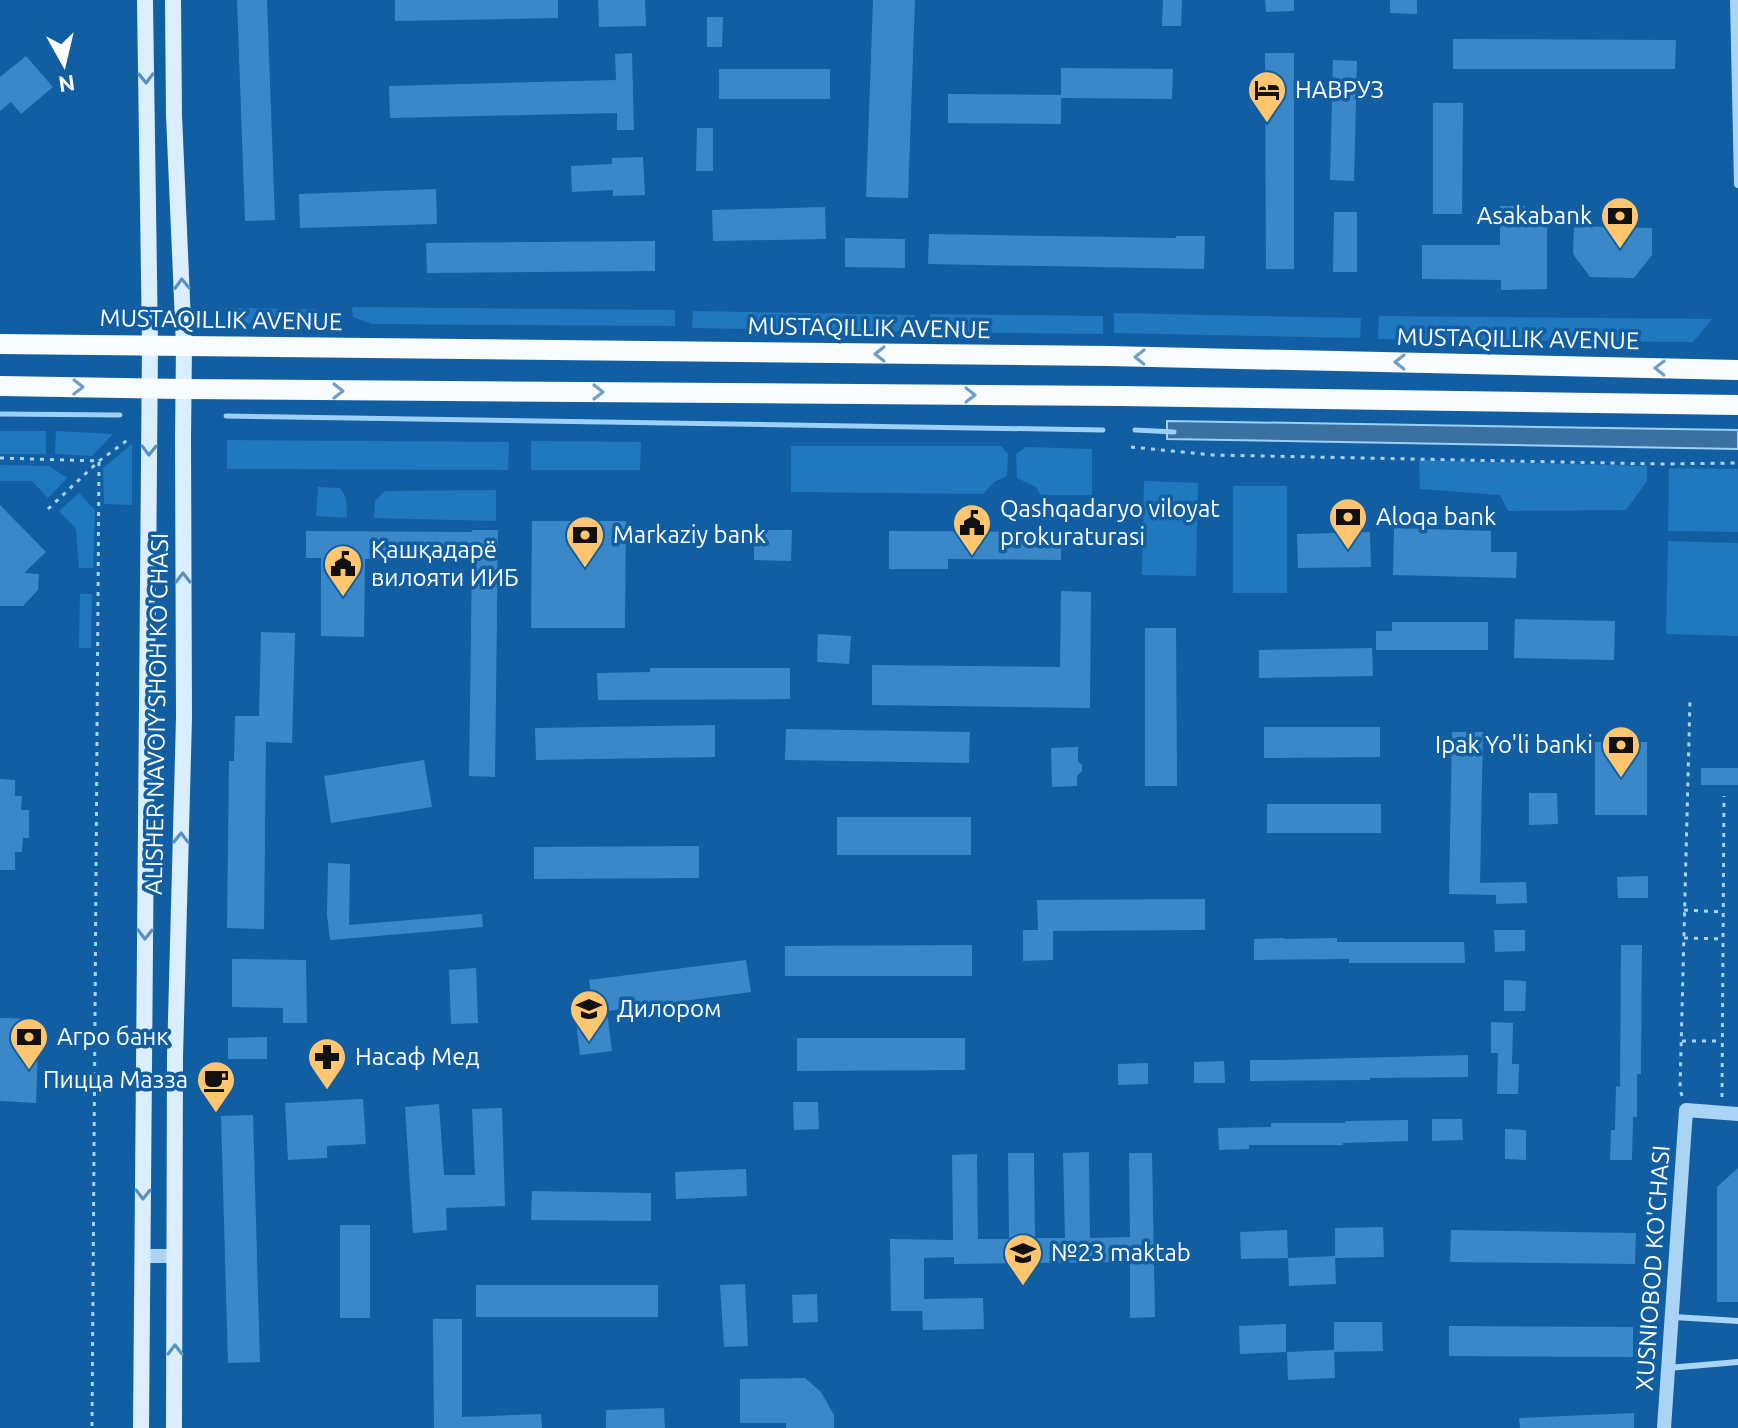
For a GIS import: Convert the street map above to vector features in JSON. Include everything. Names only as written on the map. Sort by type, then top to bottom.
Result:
[{"type":"main road","name":"ALISHER NAVOIY SHOH KO'CHASI","points":[[141,1428],[150,389],[145,0]]},
{"type":"main road","name":"ALISHER NAVOIY SHOH KO'CHASI","points":[[173,0],[174,115],[184,345],[184,718],[176,1043],[174,1428]]},
{"type":"main road","name":"MUSTAQILLIK AVENUE","points":[[0,344],[1108,356],[1738,370]]},
{"type":"main road","points":[[0,386],[1738,405]]},
{"type":"street","points":[[1734,0],[1738,184]]},
{"type":"street","points":[[1686,1110],[1738,1114]]},
{"type":"street","name":"XUSNIOBOD KO'CHASI","points":[[1664,1428],[1686,1110]]},
{"type":"street","points":[[142,1256],[175,1256]]},
{"type":"lane","points":[[1672,1317],[1738,1321]]},
{"type":"lane","points":[[1668,1368],[1738,1362]]},
{"type":"path","points":[[48,509],[99,461],[129,439]]},
{"type":"path","points":[[1131,447],[1213,455],[1738,463]]},
{"type":"path","points":[[0,458],[99,461]]},
{"type":"path","points":[[92,1428],[99,461]]},
{"type":"path","points":[[1686,1110],[1680,1089],[1690,700]]},
{"type":"path","points":[[1722,1113],[1724,796]]},
{"type":"path","points":[[1684,910],[1723,912]]},
{"type":"path","points":[[1684,938],[1723,939]]},
{"type":"path","points":[[1681,1041],[1722,1041]]},
{"type":"shaded area","points":[[352,307],[675,310],[675,326],[372,324],[353,317]]},
{"type":"shaded area","points":[[225,308],[317,309],[317,315],[291,324],[226,323]]},
{"type":"shaded area","points":[[693,311],[915,315],[915,332],[692,328]]},
{"type":"shaded area","points":[[1114,313],[1361,318],[1360,338],[1114,333]]},
{"type":"shaded area","points":[[930,314],[1103,316],[1103,334],[930,332]]},
{"type":"shaded area","points":[[1379,316],[1712,319],[1693,342],[1378,339]]},
{"type":"shaded area","points":[[1167,421],[1738,430],[1738,449],[1167,439]]},
{"type":"shaded area","points":[[0,431],[46,431],[46,454],[0,454]]},
{"type":"shaded area","points":[[56,431],[113,434],[92,456],[55,454]]},
{"type":"shaded area","points":[[227,440],[509,442],[508,470],[227,469]]},
{"type":"shaded area","points":[[531,441],[641,442],[640,470],[531,470]]},
{"type":"shaded area","points":[[132,444],[132,505],[104,504],[103,468]]},
{"type":"shaded area","points":[[791,446],[1001,446],[1008,454],[1007,476],[994,482],[983,494],[791,492]]},
{"type":"shaded area","points":[[1026,447],[1092,449],[1092,495],[1041,495],[1036,487],[1017,478],[1016,454]]},
{"type":"shaded area","points":[[1419,460],[1647,466],[1647,481],[1626,510],[1508,511],[1500,495],[1420,489]]},
{"type":"shaded area","points":[[0,465],[49,466],[67,478],[48,498],[32,481],[0,481]]},
{"type":"shaded area","points":[[1669,468],[1738,469],[1738,532],[1668,531]]},
{"type":"shaded area","points":[[1144,481],[1198,483],[1196,576],[1142,575]]},
{"type":"shaded area","points":[[1233,486],[1287,486],[1287,593],[1233,593]]},
{"type":"shaded area","points":[[318,487],[340,488],[346,498],[347,518],[316,516]]},
{"type":"shaded area","points":[[496,490],[496,521],[374,518],[375,501],[385,491]]},
{"type":"shaded area","points":[[79,493],[95,510],[93,568],[79,568],[76,529],[59,511]]},
{"type":"shaded area","points":[[1668,541],[1738,543],[1738,636],[1666,634]]},
{"type":"shaded area","points":[[80,594],[92,594],[91,648],[79,648]]},
{"type":"building","points":[[237,0],[267,0],[275,220],[245,221]]},
{"type":"building","points":[[395,0],[558,0],[558,18],[395,21]]},
{"type":"building","points":[[598,0],[645,0],[646,26],[599,27]]},
{"type":"building","points":[[873,0],[915,0],[908,198],[866,197]]},
{"type":"building","points":[[1163,0],[1182,0],[1181,26],[1162,26]]},
{"type":"building","points":[[1265,0],[1294,0],[1294,11],[1266,12]]},
{"type":"building","points":[[1390,0],[1417,0],[1417,14],[1390,13]]},
{"type":"building","points":[[707,17],[723,17],[722,47],[707,47]]},
{"type":"building","points":[[1453,39],[1676,40],[1675,69],[1453,69]]},
{"type":"building","points":[[632,53],[634,130],[617,130],[617,113],[390,118],[389,86],[616,80],[615,54]]},
{"type":"building","points":[[1265,53],[1294,53],[1294,269],[1266,269]]},
{"type":"building","points":[[26,56],[53,87],[21,114],[11,102],[0,111],[0,77]]},
{"type":"building","name":"НАВРУЗ","points":[[1333,60],[1357,61],[1354,181],[1330,180]]},
{"type":"building","points":[[1061,68],[1173,69],[1172,99],[1061,98]]},
{"type":"building","points":[[719,69],[830,69],[830,99],[719,99]]},
{"type":"building","points":[[948,94],[1061,95],[1061,124],[948,123]]},
{"type":"building","points":[[1433,103],[1463,103],[1462,214],[1433,214]]},
{"type":"building","points":[[697,128],[713,128],[713,171],[696,171]]},
{"type":"building","points":[[643,157],[645,195],[613,196],[613,190],[572,192],[571,166],[612,164],[612,158]]},
{"type":"building","points":[[436,189],[437,224],[300,228],[299,194]]},
{"type":"building","points":[[1500,206],[1525,206],[1525,219],[1547,227],[1547,289],[1501,290],[1501,280],[1422,279],[1422,245],[1500,245]]},
{"type":"building","points":[[825,207],[826,239],[713,241],[712,210]]},
{"type":"building","points":[[1334,212],[1357,212],[1357,272],[1333,272]]},
{"type":"building","points":[[1574,226],[1652,228],[1652,255],[1634,278],[1590,277],[1573,254]]},
{"type":"building","points":[[929,234],[1205,236],[1204,269],[928,264]]},
{"type":"building","points":[[845,238],[905,239],[905,268],[845,267]]},
{"type":"building","points":[[655,241],[655,271],[427,273],[426,243]]},
{"type":"building","points":[[0,505],[46,552],[24,573],[39,574],[38,590],[23,606],[0,606]]},
{"type":"building","points":[[532,521],[626,521],[625,628],[531,628]]},
{"type":"building","points":[[1394,528],[1491,531],[1491,552],[1517,552],[1516,578],[1393,575]]},
{"type":"building","points":[[498,530],[495,777],[469,776],[472,559],[365,559],[364,637],[321,636],[321,558],[306,558],[306,531]]},
{"type":"building","points":[[754,530],[792,530],[791,561],[754,560]]},
{"type":"building","points":[[889,531],[1061,532],[1061,560],[948,559],[948,569],[889,569]]},
{"type":"building","points":[[1370,532],[1371,567],[1298,568],[1297,534]]},
{"type":"building","points":[[1061,591],[1091,592],[1090,708],[872,705],[872,665],[1060,667]]},
{"type":"building","points":[[1515,619],[1615,621],[1614,660],[1514,658]]},
{"type":"building","points":[[1392,622],[1488,622],[1488,650],[1376,650],[1376,631],[1392,631]]},
{"type":"building","points":[[1145,628],[1176,628],[1177,786],[1145,786]]},
{"type":"building","points":[[261,632],[295,633],[292,743],[266,742],[264,929],[227,928],[229,761],[234,761],[235,716],[259,716]]},
{"type":"building","points":[[818,634],[851,636],[849,664],[817,662]]},
{"type":"building","points":[[1372,648],[1373,676],[1259,678],[1259,650]]},
{"type":"building","points":[[650,668],[790,668],[790,699],[598,700],[597,673],[650,672]]},
{"type":"building","points":[[715,725],[715,757],[536,760],[535,728]]},
{"type":"building","points":[[1264,727],[1380,727],[1380,757],[1264,758]]},
{"type":"building","points":[[786,729],[970,732],[969,763],[785,760]]},
{"type":"building","points":[[1452,732],[1483,732],[1480,883],[1526,882],[1527,903],[1496,904],[1496,895],[1449,894]]},
{"type":"building","name":"Ipak Yo'li banki","points":[[1595,742],[1647,742],[1647,815],[1595,815]]},
{"type":"building","points":[[1078,747],[1082,771],[1077,776],[1077,786],[1052,787],[1051,748]]},
{"type":"building","points":[[424,760],[432,807],[331,823],[324,776]]},
{"type":"building","points":[[1701,768],[1738,768],[1738,785],[1701,785]]},
{"type":"building","points":[[0,779],[15,780],[15,796],[22,796],[21,810],[29,810],[29,838],[23,838],[22,852],[15,852],[15,870],[0,870]]},
{"type":"building","points":[[1529,793],[1557,793],[1558,824],[1529,825]]},
{"type":"building","points":[[1267,804],[1381,804],[1381,833],[1267,833]]},
{"type":"building","points":[[837,817],[971,817],[971,855],[837,855]]},
{"type":"building","points":[[699,846],[699,878],[534,879],[534,847]]},
{"type":"building","points":[[328,863],[350,864],[349,925],[482,914],[483,927],[330,940]]},
{"type":"building","points":[[1648,876],[1648,898],[1618,898],[1617,877]]},
{"type":"building","points":[[1205,899],[1205,930],[1053,931],[1053,960],[1023,961],[1023,930],[1038,930],[1037,900]]},
{"type":"building","points":[[1494,930],[1525,930],[1525,951],[1495,952]]},
{"type":"building","points":[[1337,938],[1337,942],[1464,942],[1465,963],[1254,960],[1254,939]]},
{"type":"building","points":[[972,945],[972,976],[785,976],[785,946]]},
{"type":"building","points":[[1621,945],[1642,945],[1641,1074],[1637,1074],[1637,1117],[1633,1117],[1632,1160],[1610,1160],[1611,1130],[1615,1130],[1616,1086],[1620,1087]]},
{"type":"building","points":[[232,959],[306,960],[307,1023],[283,1023],[283,1008],[232,1007]]},
{"type":"building","points":[[746,960],[751,992],[607,1011],[612,1051],[580,1055],[575,1013],[593,1010],[589,980]]},
{"type":"building","points":[[476,968],[478,1023],[451,1024],[449,970]]},
{"type":"building","points":[[1504,980],[1526,981],[1525,1011],[1504,1011]]},
{"type":"building","points":[[0,1018],[39,1019],[36,1103],[0,1101]]},
{"type":"building","points":[[1491,1022],[1513,1023],[1512,1064],[1519,1064],[1518,1094],[1497,1094],[1498,1053],[1491,1053]]},
{"type":"building","points":[[267,1037],[267,1059],[228,1059],[228,1038]]},
{"type":"building","points":[[797,1038],[965,1038],[965,1070],[797,1071]]},
{"type":"building","points":[[1468,1055],[1468,1077],[1250,1081],[1250,1060]]},
{"type":"building","points":[[1224,1061],[1225,1083],[1194,1083],[1194,1062]]},
{"type":"building","points":[[1148,1063],[1148,1084],[1118,1085],[1118,1064]]},
{"type":"building","points":[[363,1099],[366,1144],[327,1146],[327,1158],[288,1160],[285,1103]]},
{"type":"building","points":[[793,1102],[818,1102],[819,1129],[794,1130]]},
{"type":"building","points":[[439,1104],[444,1175],[475,1175],[472,1109],[502,1108],[505,1206],[446,1208],[447,1230],[413,1233],[405,1107]]},
{"type":"building","points":[[253,1115],[260,1362],[228,1363],[221,1116]]},
{"type":"building","points":[[1432,1119],[1462,1119],[1463,1140],[1432,1141]]},
{"type":"building","points":[[1408,1120],[1408,1141],[1249,1145],[1249,1149],[1219,1150],[1218,1128],[1271,1127],[1271,1123]]},
{"type":"building","points":[[1505,1129],[1526,1130],[1526,1160],[1505,1159]]},
{"type":"building","points":[[1089,1152],[1090,1238],[1130,1237],[1129,1153],[1152,1153],[1155,1317],[1130,1318],[1130,1262],[954,1264],[954,1257],[924,1258],[924,1299],[983,1298],[984,1329],[923,1330],[922,1311],[891,1311],[890,1239],[953,1240],[952,1155],[977,1154],[978,1239],[1009,1239],[1008,1153],[1034,1153],[1035,1238],[1065,1238],[1063,1153]]},
{"type":"building","points":[[1738,1168],[1738,1302],[1717,1302],[1717,1187]]},
{"type":"building","points":[[746,1169],[747,1196],[676,1199],[675,1172]]},
{"type":"building","points":[[532,1191],[651,1193],[651,1221],[531,1220]]},
{"type":"building","points":[[340,1225],[370,1225],[370,1318],[340,1318]]},
{"type":"building","points":[[1383,1227],[1384,1257],[1335,1258],[1335,1228]]},
{"type":"building","points":[[1287,1230],[1288,1258],[1241,1259],[1240,1232]]},
{"type":"building","points":[[1451,1230],[1636,1233],[1635,1264],[1450,1262]]},
{"type":"building","points":[[1335,1256],[1336,1284],[1289,1286],[1288,1258]]},
{"type":"building","points":[[745,1284],[748,1346],[724,1347],[720,1285]]},
{"type":"building","points":[[476,1285],[658,1285],[658,1317],[476,1317]]},
{"type":"building","points":[[817,1294],[818,1322],[793,1323],[792,1295]]},
{"type":"building","points":[[433,1319],[462,1319],[462,1417],[541,1414],[542,1428],[434,1428]]},
{"type":"building","points":[[1334,1322],[1382,1322],[1383,1351],[1334,1352]]},
{"type":"building","points":[[1286,1324],[1286,1352],[1240,1354],[1239,1326]]},
{"type":"building","points":[[1449,1326],[1633,1327],[1633,1357],[1449,1356]]},
{"type":"building","points":[[1334,1350],[1335,1378],[1288,1380],[1287,1352]]},
{"type":"building","points":[[805,1378],[821,1392],[834,1415],[834,1428],[786,1428],[786,1423],[740,1423],[740,1379]]},
{"type":"building","points":[[664,1408],[665,1428],[606,1428],[606,1410]]},
{"type":"building","points":[[1634,1413],[1634,1428],[1520,1428],[1519,1418]]},
{"type":"waterway","points":[[0,414],[120,415]]},
{"type":"waterway","points":[[226,416],[1103,430]]},
{"type":"waterway","points":[[1135,430],[1174,432]]},
{"type":"place","name":"НАВРУЗ","points":[[1267,124]]},
{"type":"place","name":"Asakabank","points":[[1620,250]]},
{"type":"place","name":"Aloqa bank","points":[[1348,551]]},
{"type":"place","name":"Qashqadaryo viloyat prokuraturasi","points":[[972,557]]},
{"type":"place","name":"Markaziy bank","points":[[585,569]]},
{"type":"place","name":"Қашқадарё вилояти ИИБ","points":[[343,598]]},
{"type":"place","name":"Ipak Yo'li banki","points":[[1621,779]]},
{"type":"place","name":"Дилором","points":[[589,1043]]},
{"type":"place","name":"Агро банк","points":[[29,1071]]},
{"type":"place","name":"Насаф Мед","points":[[327,1091]]},
{"type":"place","name":"Пицца Мазза","points":[[216,1114]]},
{"type":"place","name":"№23 maktab","points":[[1023,1287]]}]
